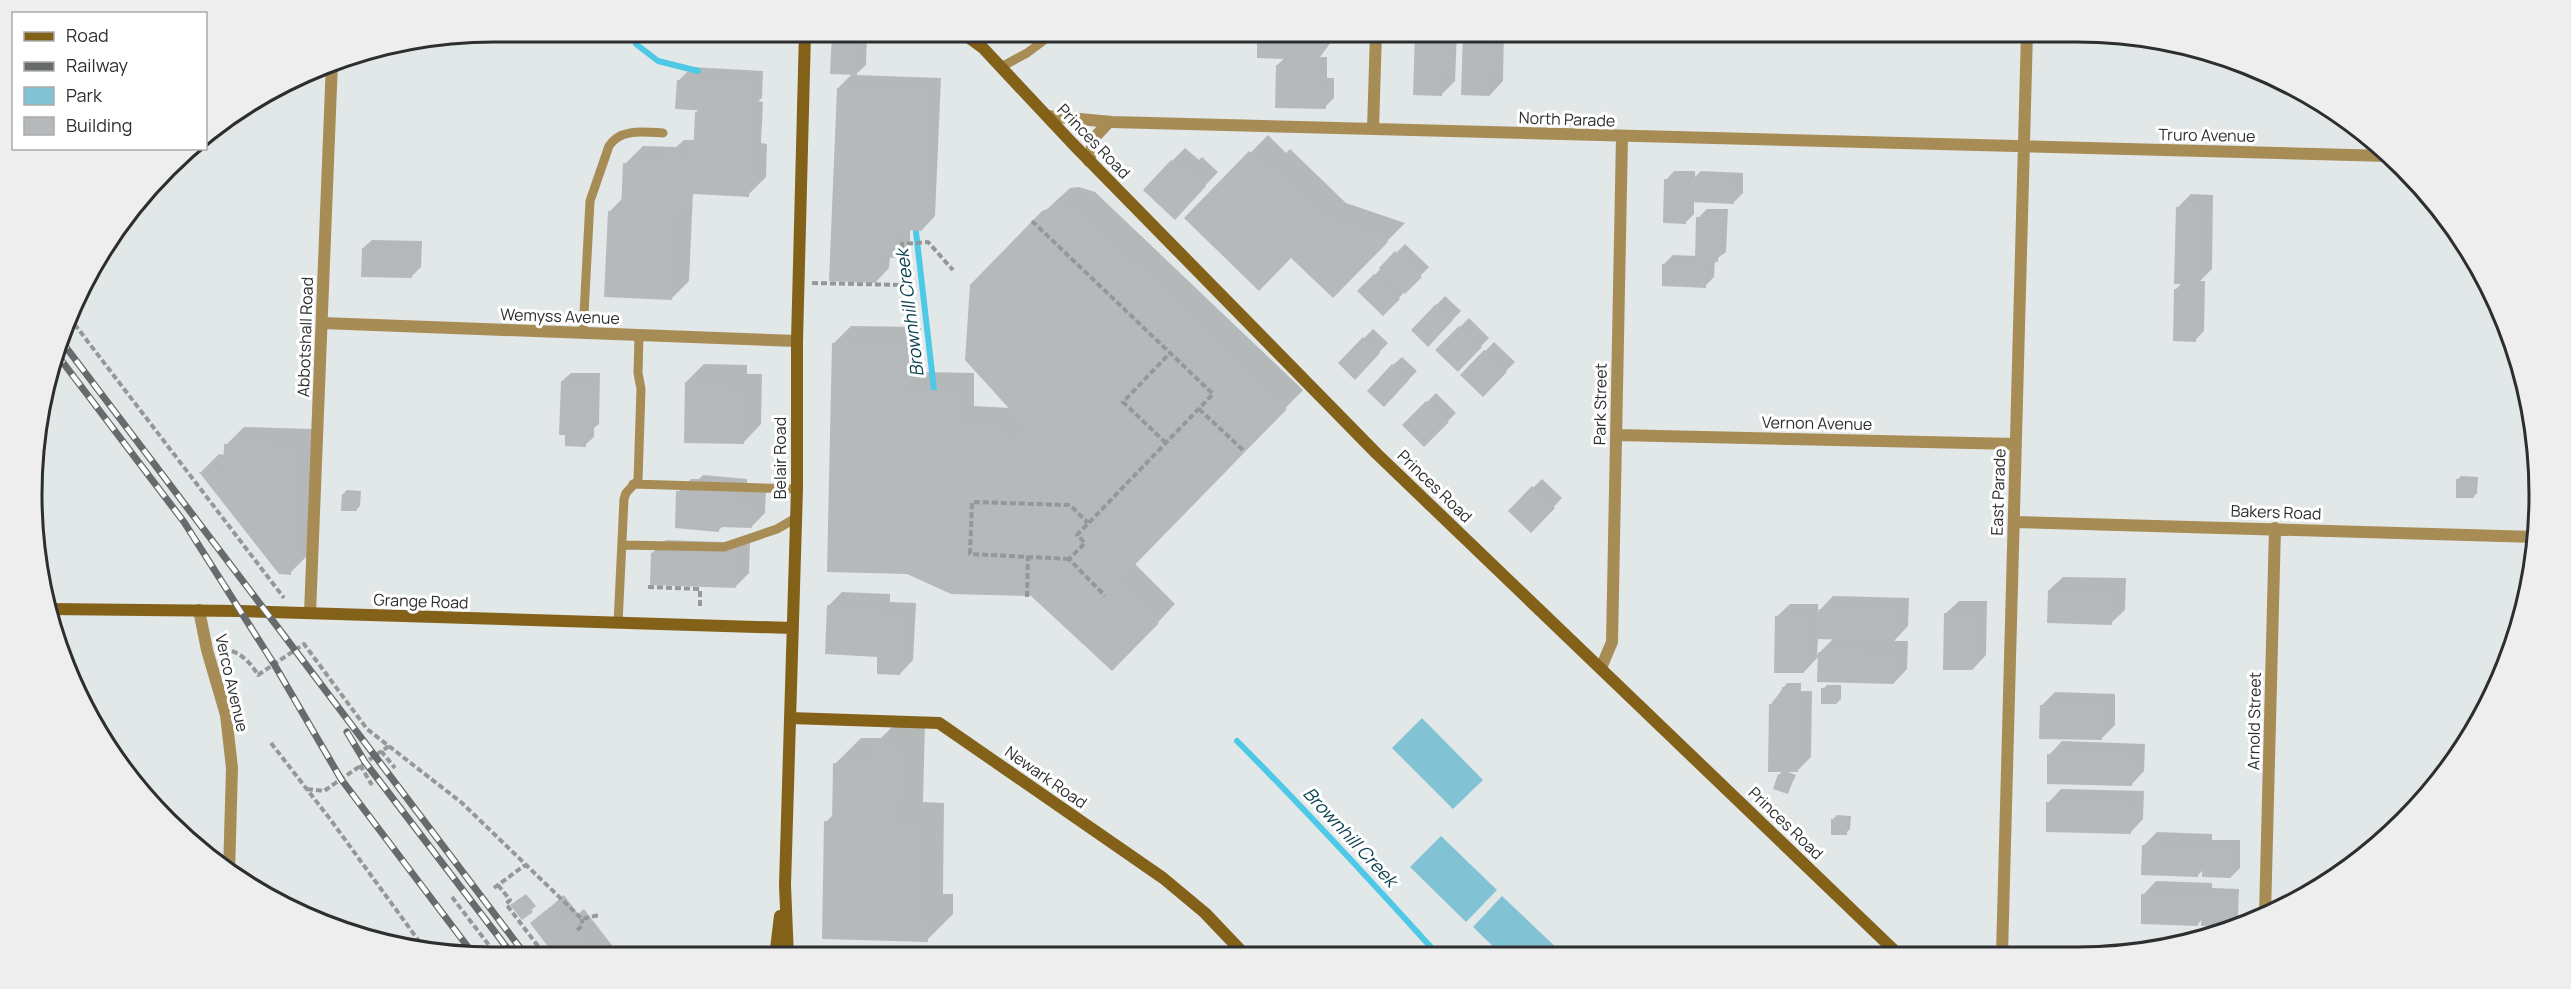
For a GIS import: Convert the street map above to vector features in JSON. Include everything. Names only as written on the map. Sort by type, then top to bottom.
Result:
[{"type":"street","name":"Belair Road","points":[[788,947],[785,885],[797,489],[798,283],[805,42]]},
{"type":"street","name":"Princes Road","points":[[973,42],[1001,66],[1089,161],[1377,454],[1891,947]]},
{"type":"street","points":[[1373,129],[1376,42]]},
{"type":"street","name":"East Parade","points":[[2002,947],[2027,42]]},
{"type":"street","name":"Abbotshall Road","points":[[310,613],[332,72]]},
{"type":"street","name":"North Parade","points":[[1047,116],[1109,122],[2024,148]]},
{"type":"street","points":[[1089,161],[1094,138],[1109,122]]},
{"type":"street","name":"Park Street","points":[[1601,668],[1612,645],[1622,137]]},
{"type":"street","name":"Truro Avenue","points":[[2024,148],[2377,156]]},
{"type":"street","name":"Wemyss Avenue","points":[[322,323],[797,341]]},
{"type":"street","name":"Vernon Avenue","points":[[1616,435],[2016,444]]},
{"type":"street","name":"Bakers Road","points":[[2014,522],[2527,537]]},
{"type":"street","name":"Arnold Street","points":[[2265,906],[2275,528]]},
{"type":"street","name":"Grange Road","points":[[56,609],[199,610],[792,628]]},
{"type":"street","name":"Verco Avenue","points":[[199,610],[207,650],[226,715],[232,768],[229,861]]},
{"type":"street","name":"Newark Road","points":[[790,718],[939,723],[1163,878],[1205,913],[1237,947]]},
{"type":"street","name":"Belair Road","points":[[776,947],[785,885]]},
{"type":"lane","points":[[1001,66],[1041,42]]},
{"type":"lane","points":[[583,333],[590,201],[609,146],[614,139],[624,134],[663,133]]},
{"type":"lane","points":[[618,624],[624,499],[626,493],[638,480],[641,389],[638,373],[639,335]]},
{"type":"lane","points":[[633,484],[797,489]]},
{"type":"lane","points":[[622,546],[724,547],[777,529],[796,518]]},
{"type":"path","points":[[1032,221],[1213,394],[1077,535],[1085,543],[1069,559]]},
{"type":"path","points":[[798,283],[901,285],[902,244],[928,242],[953,270]]},
{"type":"path","points":[[75,325],[295,613]]},
{"type":"path","points":[[1166,443],[1123,402],[1170,353]]},
{"type":"path","points":[[1199,409],[1245,452]]},
{"type":"path","points":[[1089,523],[1070,505],[972,502],[970,554],[1069,559],[1105,596]]},
{"type":"path","points":[[1027,597],[1028,556]]},
{"type":"path","points":[[648,587],[700,589],[700,607]]},
{"type":"path","points":[[207,650],[228,650],[251,662],[258,675],[303,644],[367,729],[462,803],[582,919],[582,926],[577,930]]},
{"type":"path","points":[[271,743],[418,940]]},
{"type":"path","points":[[307,789],[324,791],[389,746]]},
{"type":"path","points":[[381,751],[395,768]]},
{"type":"path","points":[[360,765],[372,785]]},
{"type":"path","points":[[525,865],[496,886],[510,900],[506,904],[539,947]]},
{"type":"path","points":[[452,897],[491,947]]},
{"type":"path","points":[[582,919],[599,915]]},
{"type":"green space","points":[[1422,718],[1483,780],[1453,809],[1392,748]]},
{"type":"green space","points":[[1441,836],[1497,890],[1466,922],[1410,867]]},
{"type":"green space","points":[[1502,896],[1556,947],[1494,947],[1473,927]]},
{"type":"building","points":[[832,42],[859,42],[857,75],[830,74]]},
{"type":"building","points":[[1257,42],[1327,42],[1327,47],[1319,47],[1319,60],[1257,58]]},
{"type":"building","points":[[1415,42],[1444,42],[1442,96],[1413,95]]},
{"type":"building","points":[[1463,42],[1492,42],[1490,96],[1461,95]]},
{"type":"building","points":[[1276,65],[1319,65],[1319,87],[1326,87],[1326,109],[1275,108]]},
{"type":"building","points":[[677,80],[750,84],[749,113],[675,109]]},
{"type":"building","points":[[837,88],[928,91],[922,231],[898,230],[897,258],[877,257],[876,283],[829,281]]},
{"type":"building","points":[[695,112],[750,115],[749,197],[694,194],[675,212],[672,300],[604,297],[608,211],[621,212],[623,163],[664,165],[665,157],[693,158]]},
{"type":"building","points":[[1249,151],[1267,169],[1271,165],[1328,220],[1384,238],[1388,242],[1333,298],[1291,258],[1259,291],[1184,218]]},
{"type":"building","points":[[1171,160],[1184,173],[1188,169],[1206,186],[1175,220],[1143,190]]},
{"type":"building","points":[[1664,179],[1687,180],[1686,224],[1663,223]]},
{"type":"building","points":[[1690,179],[1735,181],[1734,204],[1690,202]]},
{"type":"building","points":[[1060,204],[1077,209],[1287,409],[1118,582],[1159,623],[1112,671],[1031,596],[951,594],[907,574],[827,572],[832,343],[904,344],[904,389],[957,391],[956,424],[996,425],[1006,440],[1017,440],[1027,428],[965,360],[970,285],[1042,211]]},
{"type":"building","points":[[2176,207],[2200,208],[2199,284],[2174,284]]},
{"type":"building","points":[[1696,217],[1719,218],[1718,262],[1695,261]]},
{"type":"building","points":[[362,248],[413,249],[412,278],[361,277]]},
{"type":"building","points":[[1395,251],[1422,277],[1405,294],[1379,268]]},
{"type":"building","points":[[1662,264],[1707,265],[1706,288],[1662,286]]},
{"type":"building","points":[[1374,274],[1400,299],[1383,316],[1357,291]]},
{"type":"building","points":[[2174,289],[2197,289],[2196,342],[2173,341]]},
{"type":"building","points":[[1436,304],[1453,320],[1428,347],[1411,330]]},
{"type":"building","points":[[1459,326],[1482,347],[1458,372],[1435,350]]},
{"type":"building","points":[[1363,337],[1380,353],[1355,380],[1338,363]]},
{"type":"building","points":[[1484,350],[1507,372],[1483,397],[1460,375]]},
{"type":"building","points":[[1392,364],[1409,380],[1384,407],[1367,391]]},
{"type":"building","points":[[561,381],[592,382],[591,434],[586,434],[586,447],[565,446],[565,435],[559,435]]},
{"type":"building","points":[[685,382],[730,382],[730,391],[745,392],[744,444],[684,443]]},
{"type":"building","points":[[1426,401],[1449,422],[1424,447],[1402,425]]},
{"type":"building","points":[[224,444],[296,446],[291,575],[279,574],[199,472],[223,473]]},
{"type":"building","points":[[2456,479],[2474,480],[2474,498],[2456,498]]},
{"type":"building","points":[[1532,486],[1555,508],[1531,533],[1508,511]]},
{"type":"building","points":[[688,488],[735,492],[734,502],[753,503],[752,528],[719,527],[719,532],[675,528],[676,491],[688,492]]},
{"type":"building","points":[[342,494],[357,494],[357,511],[341,511]]},
{"type":"building","points":[[651,553],[737,556],[736,588],[650,585]]},
{"type":"building","points":[[2048,590],[2113,591],[2112,625],[2047,623]]},
{"type":"building","points":[[827,605],[878,607],[877,615],[903,616],[900,675],[877,674],[877,657],[825,654]]},
{"type":"building","points":[[1819,609],[1896,611],[1895,641],[1818,639]]},
{"type":"building","points":[[1944,613],[1974,614],[1973,670],[1943,670]]},
{"type":"building","points":[[1775,616],[1805,617],[1804,673],[1774,673]]},
{"type":"building","points":[[1818,652],[1895,654],[1894,684],[1817,682]]},
{"type":"building","points":[[1782,687],[1798,687],[1797,703],[1781,702]]},
{"type":"building","points":[[1821,688],[1837,688],[1837,704],[1821,704]]},
{"type":"building","points":[[1769,704],[1799,704],[1798,772],[1768,772]]},
{"type":"building","points":[[2040,705],[2102,707],[2102,740],[2039,739]]},
{"type":"building","points":[[870,747],[900,747],[898,828],[919,828],[917,919],[928,919],[928,942],[822,939],[824,821],[832,822],[833,763],[870,764]]},
{"type":"building","points":[[2047,754],[2132,756],[2132,786],[2047,784]]},
{"type":"building","points":[[1778,774],[1793,779],[1788,794],[1773,789]]},
{"type":"building","points":[[2046,802],[2132,804],[2131,834],[2046,832]]},
{"type":"building","points":[[1831,819],[1847,819],[1847,835],[1831,835]]},
{"type":"building","points":[[2142,845],[2199,847],[2198,877],[2141,875]]},
{"type":"building","points":[[2203,848],[2232,849],[2231,878],[2202,877]]},
{"type":"building","points":[[2141,894],[2199,896],[2198,926],[2141,924]]},
{"type":"building","points":[[2202,896],[2231,897],[2230,920],[2214,926],[2201,926]]},
{"type":"building","points":[[522,897],[533,912],[522,920],[510,905]]},
{"type":"building","points":[[550,907],[564,926],[570,922],[589,947],[548,947],[530,923]]},
{"type":"waterway","name":"Brownhill Creek","points":[[636,42],[658,61],[698,71]]},
{"type":"waterway","name":"Brownhill Creek","points":[[916,232],[934,390]]},
{"type":"waterway","name":"Brownhill Creek","points":[[1237,741],[1339,846],[1431,947]]},
{"type":"railway","points":[[66,348],[519,947]]},
{"type":"railway","points":[[62,361],[184,522],[274,664],[341,779],[467,946]]},
{"type":"railway","points":[[347,732],[365,762],[506,947]]}]
